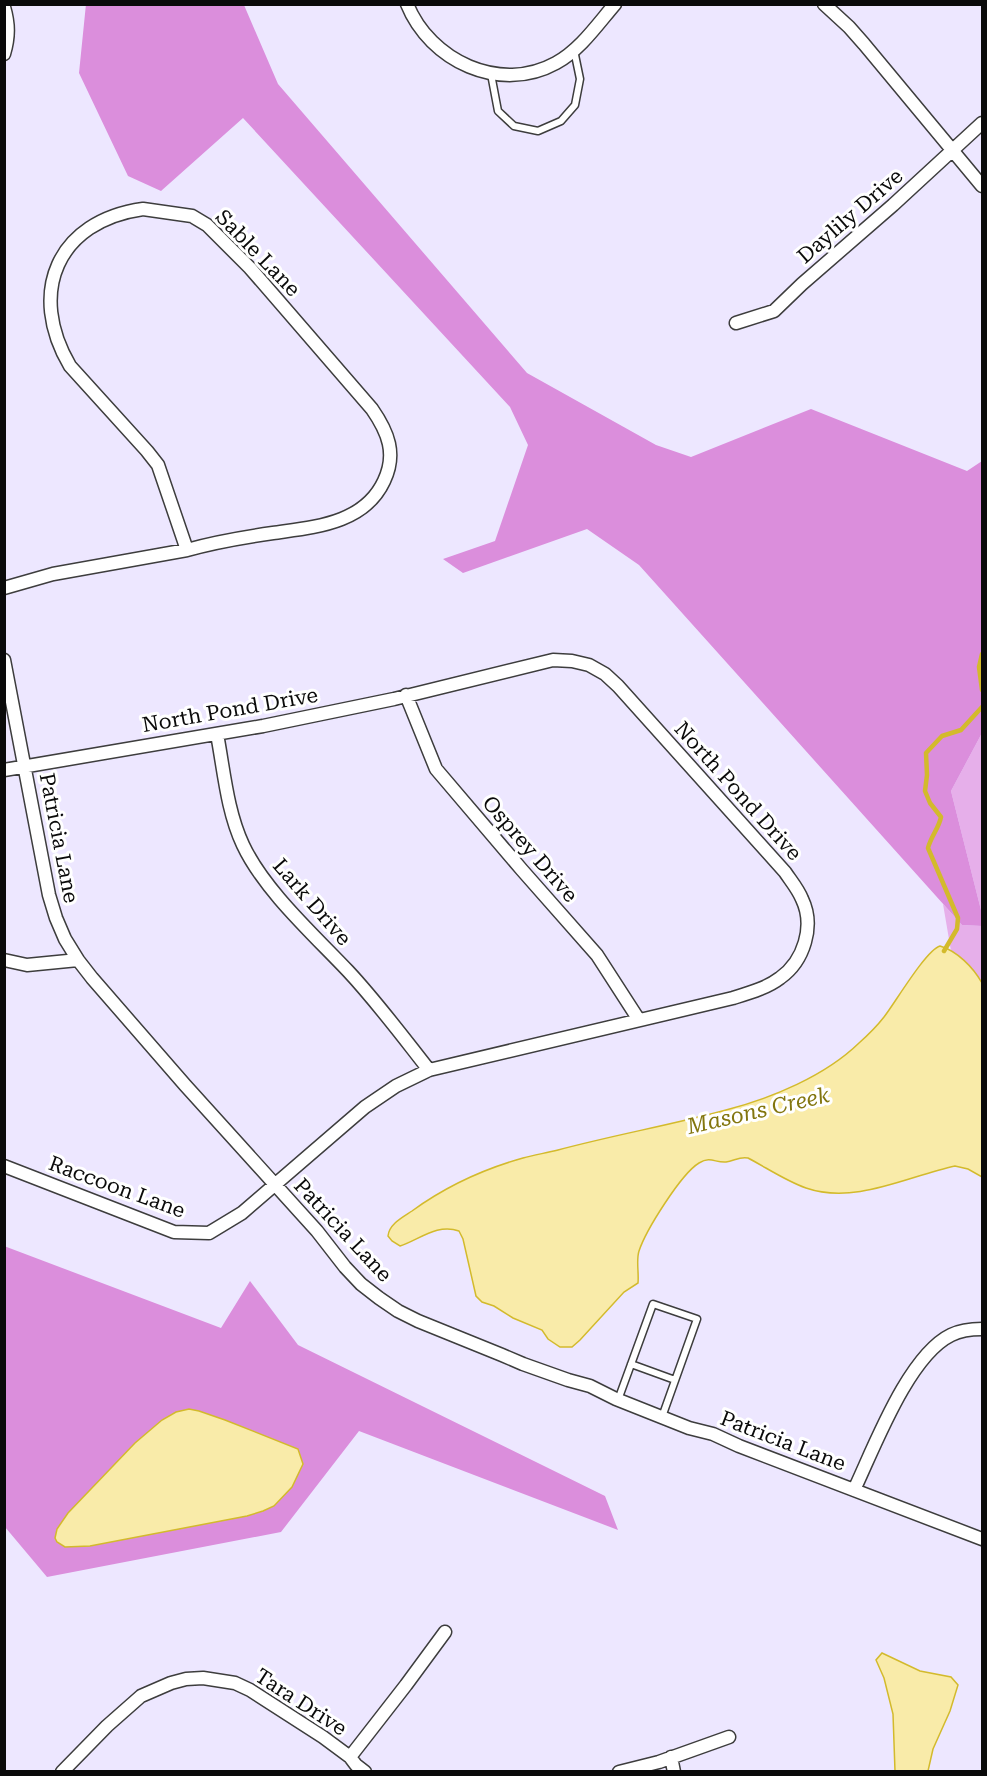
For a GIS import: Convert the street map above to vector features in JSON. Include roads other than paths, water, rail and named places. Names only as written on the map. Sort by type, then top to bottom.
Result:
[{"type":"street","points":[[407,4],[421,31],[434,45],[465,66],[483,73],[521,75],[539,71],[557,63],[574,50],[615,4]]},
{"type":"street","points":[[824,4],[849,27],[982,186]]},
{"type":"street","points":[[4,7],[9,21],[9,38],[4,54]]},
{"type":"street","name":"Daylily Drive","points":[[736,323],[774,311],[893,206],[982,123]]},
{"type":"street","name":"Sable Lane","points":[[4,588],[53,574],[187,550],[235,539],[331,523],[350,516],[366,506],[379,492],[387,474],[391,457],[389,439],[372,409],[257,276],[207,225],[192,216],[143,209],[127,211],[104,219],[84,232],[63,255],[51,285],[51,318],[61,350],[70,366],[158,465],[187,550]]},
{"type":"street","name":"Patricia Lane","points":[[4,660],[49,895],[65,939],[78,960],[185,1085],[317,1231],[361,1284],[398,1311],[418,1321],[523,1364],[590,1386],[618,1400],[689,1428],[713,1434],[982,1539]]},
{"type":"street","name":"North Pond Drive","points":[[25,768],[350,708],[553,660],[572,661],[589,665],[605,674],[618,686],[785,872],[803,901],[808,918],[807,935],[802,952],[781,978],[767,986],[733,998],[429,1070],[396,1086],[365,1107],[275,1185]]},
{"type":"street","name":"Osprey Drive","points":[[406,695],[436,769],[597,955],[639,1020]]},
{"type":"street","name":"Lark Drive","points":[[217,734],[232,814],[243,846],[252,861],[273,890],[374,1000],[429,1070]]},
{"type":"street","points":[[4,770],[25,768]]},
{"type":"street","points":[[4,960],[27,965],[78,960]]},
{"type":"street","name":"Raccoon Lane","points":[[4,1166],[174,1232],[209,1233],[242,1213],[275,1185]]},
{"type":"street","points":[[854,1490],[897,1400],[914,1371],[950,1336],[965,1330],[982,1329]]},
{"type":"street","points":[[350,1757],[445,1632]]},
{"type":"street","name":"Tara Drive","points":[[62,1772],[107,1726],[141,1696],[171,1683],[203,1678],[235,1683],[250,1690],[323,1737],[350,1757],[365,1772]]},
{"type":"street","points":[[619,1772],[646,1766],[729,1737]]},
{"type":"street","points":[[671,1757],[674,1772]]},
{"type":"lane","points":[[491,74],[498,111],[514,126],[538,131],[561,122],[575,105],[580,79],[574,50]]},
{"type":"lane","points":[[618,1400],[652,1304],[697,1320],[662,1417]]},
{"type":"lane","points":[[631,1364],[675,1380]]},
{"type":"water","points":[[940,946],[964,960],[982,983],[982,1177],[968,1169],[955,1166],[862,1191],[825,1192],[799,1185],[748,1158],[726,1162],[703,1161],[683,1178],[649,1230],[638,1255],[638,1283],[624,1292],[572,1347],[560,1347],[548,1339],[542,1330],[513,1318],[494,1306],[482,1302],[476,1296],[463,1239],[459,1231],[443,1229],[400,1246],[388,1236],[397,1221],[425,1202],[465,1180],[494,1168],[527,1157],[744,1105],[814,1076],[845,1055],[872,1030],[927,957]]},
{"type":"water","points":[[189,1409],[225,1420],[298,1449],[303,1464],[292,1487],[274,1506],[247,1516],[90,1546],[65,1547],[57,1542],[55,1538],[57,1529],[68,1513],[135,1443],[162,1420],[176,1412]]},
{"type":"water","points":[[882,1653],[920,1671],[951,1677],[958,1685],[950,1711],[933,1749],[928,1771],[895,1771],[893,1714],[884,1678],[876,1660]]},
{"type":"waterway","name":"Masons Creek","points":[[982,654],[979,667],[982,690]]},
{"type":"waterway","name":"Masons Creek","points":[[944,951],[957,929],[958,918],[928,848],[941,817],[930,803],[925,791],[926,753],[942,736],[961,730],[982,707]]}]
